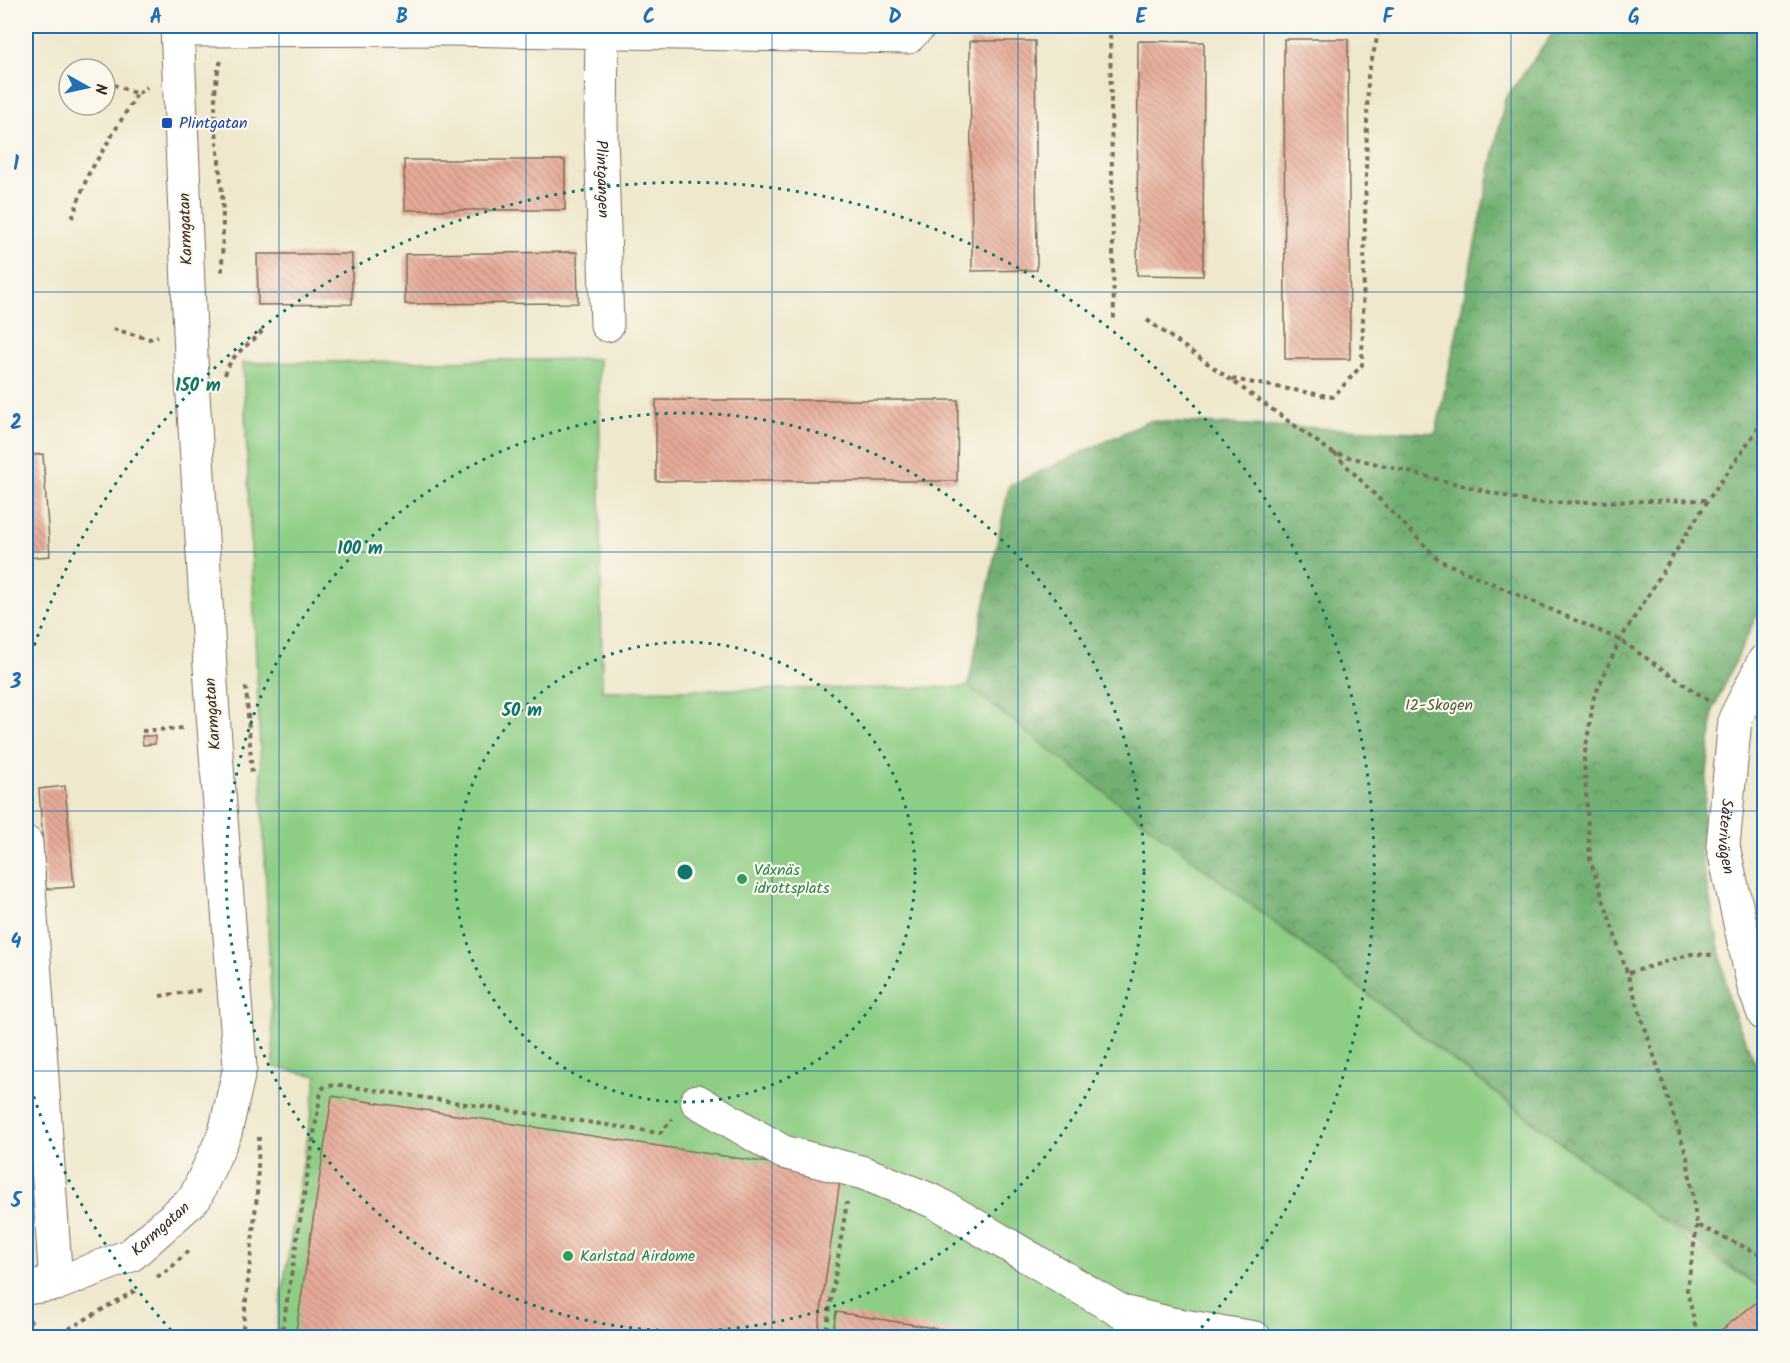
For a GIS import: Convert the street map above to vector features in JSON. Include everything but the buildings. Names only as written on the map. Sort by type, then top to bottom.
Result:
[{"type":"street","points":[[178,28],[235,30],[602,29],[908,37],[919,26]]},
{"type":"street","name":"Karmgatan","points":[[41,1286],[131,1255],[195,1198],[225,1133],[240,1067],[192,379],[178,28]]},
{"type":"street","name":"Plintgången","points":[[602,29],[601,134],[607,325]]},
{"type":"street","name":"Säterivägen","points":[[1764,661],[1736,719],[1723,846],[1754,987],[1764,1014]]},
{"type":"street","points":[[26,843],[41,1286]]},
{"type":"street","points":[[697,1101],[783,1152],[852,1170],[935,1202],[1122,1312],[1172,1324],[1255,1338]]},
{"type":"path","points":[[1110,26],[1114,321]]},
{"type":"path","points":[[1229,378],[1333,397],[1362,365],[1368,75],[1380,26]]},
{"type":"path","points":[[223,198],[217,130],[217,70],[222,57],[236,48],[235,30]]},
{"type":"path","points":[[117,86],[137,94]]},
{"type":"path","points":[[72,218],[88,175],[137,94],[152,86]]},
{"type":"path","points":[[1147,321],[1333,453],[1439,560],[1620,639],[1736,719]]},
{"type":"path","points":[[113,329],[150,339],[168,335]]},
{"type":"path","points":[[1698,1338],[1687,1290],[1697,1225],[1687,1157],[1590,859],[1584,759],[1593,697],[1620,639],[1708,500],[1764,420]]},
{"type":"path","points":[[1333,453],[1533,503],[1708,500]]},
{"type":"path","points":[[142,731],[172,730],[189,725]]},
{"type":"path","points":[[1629,973],[1691,954],[1748,957]]},
{"type":"path","points":[[160,996],[197,992],[208,986]]},
{"type":"path","points":[[281,1338],[321,1091],[325,1086],[340,1085],[660,1133],[686,1106],[697,1101]]},
{"type":"path","points":[[242,1338],[257,1195],[258,1127]]},
{"type":"path","points":[[825,1338],[852,1170]]},
{"type":"path","points":[[1697,1225],[1764,1256]]},
{"type":"path","points":[[26,1313],[39,1338]]},
{"type":"green space","name":"I2-Skogen","points":[[1558,26],[1764,26],[1764,599],[1713,710],[1700,849],[1730,1004],[1764,1084],[1764,1289],[1654,1214],[968,687],[1009,486],[1150,421],[1436,433],[1505,99]]},
{"type":"green space","name":"Våxnäs idrottsplats","points":[[599,359],[602,691],[968,687],[1693,1245],[1764,1289],[1764,1337],[275,1337],[317,1076],[274,1067],[243,363]]},
{"type":"place","name":"Plintgatan","points":[[167,123]]},
{"type":"place","name":"Våxnäs idrottsplats","points":[[742,879]]},
{"type":"place","name":"Karlstad Airdome","points":[[568,1256]]}]
